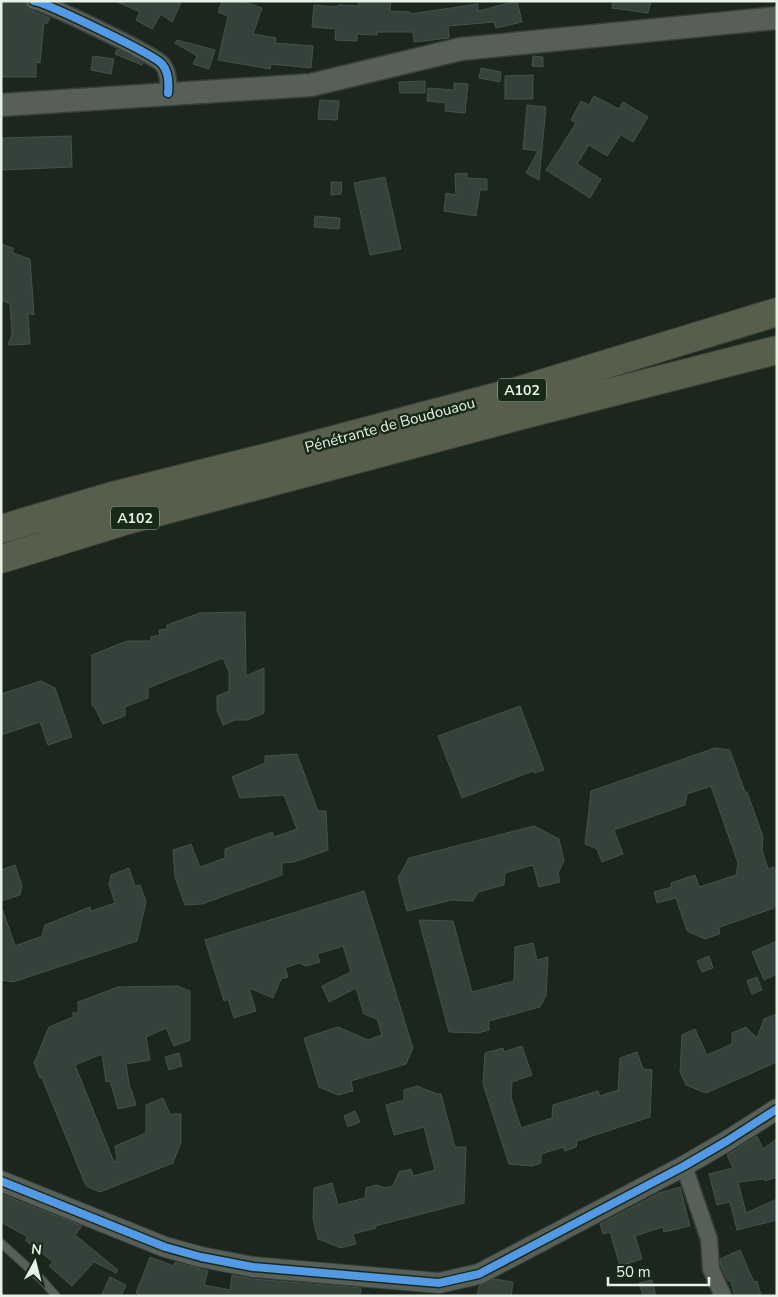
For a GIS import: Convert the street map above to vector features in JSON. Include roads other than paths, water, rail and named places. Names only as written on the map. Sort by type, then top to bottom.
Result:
[{"type":"highway","name":"Pénétrante de Boudouaou","points":[[1,559],[124,521],[267,470],[777,312]]},
{"type":"highway","name":"Pénétrante de Boudouaou","points":[[1,529],[116,495],[267,470],[526,414],[777,350]]},
{"type":"main road","points":[[1,105],[311,85],[461,49],[777,18]]},
{"type":"street","points":[[34,1],[140,49],[162,64],[169,80],[168,93]]},
{"type":"street","points":[[1,1181],[165,1247],[201,1258],[253,1268],[439,1283],[479,1274],[684,1166],[777,1109]]},
{"type":"street","points":[[684,1166],[709,1239],[712,1269],[723,1296]]},
{"type":"lane","points":[[1,1243],[43,1281],[56,1296]]}]
